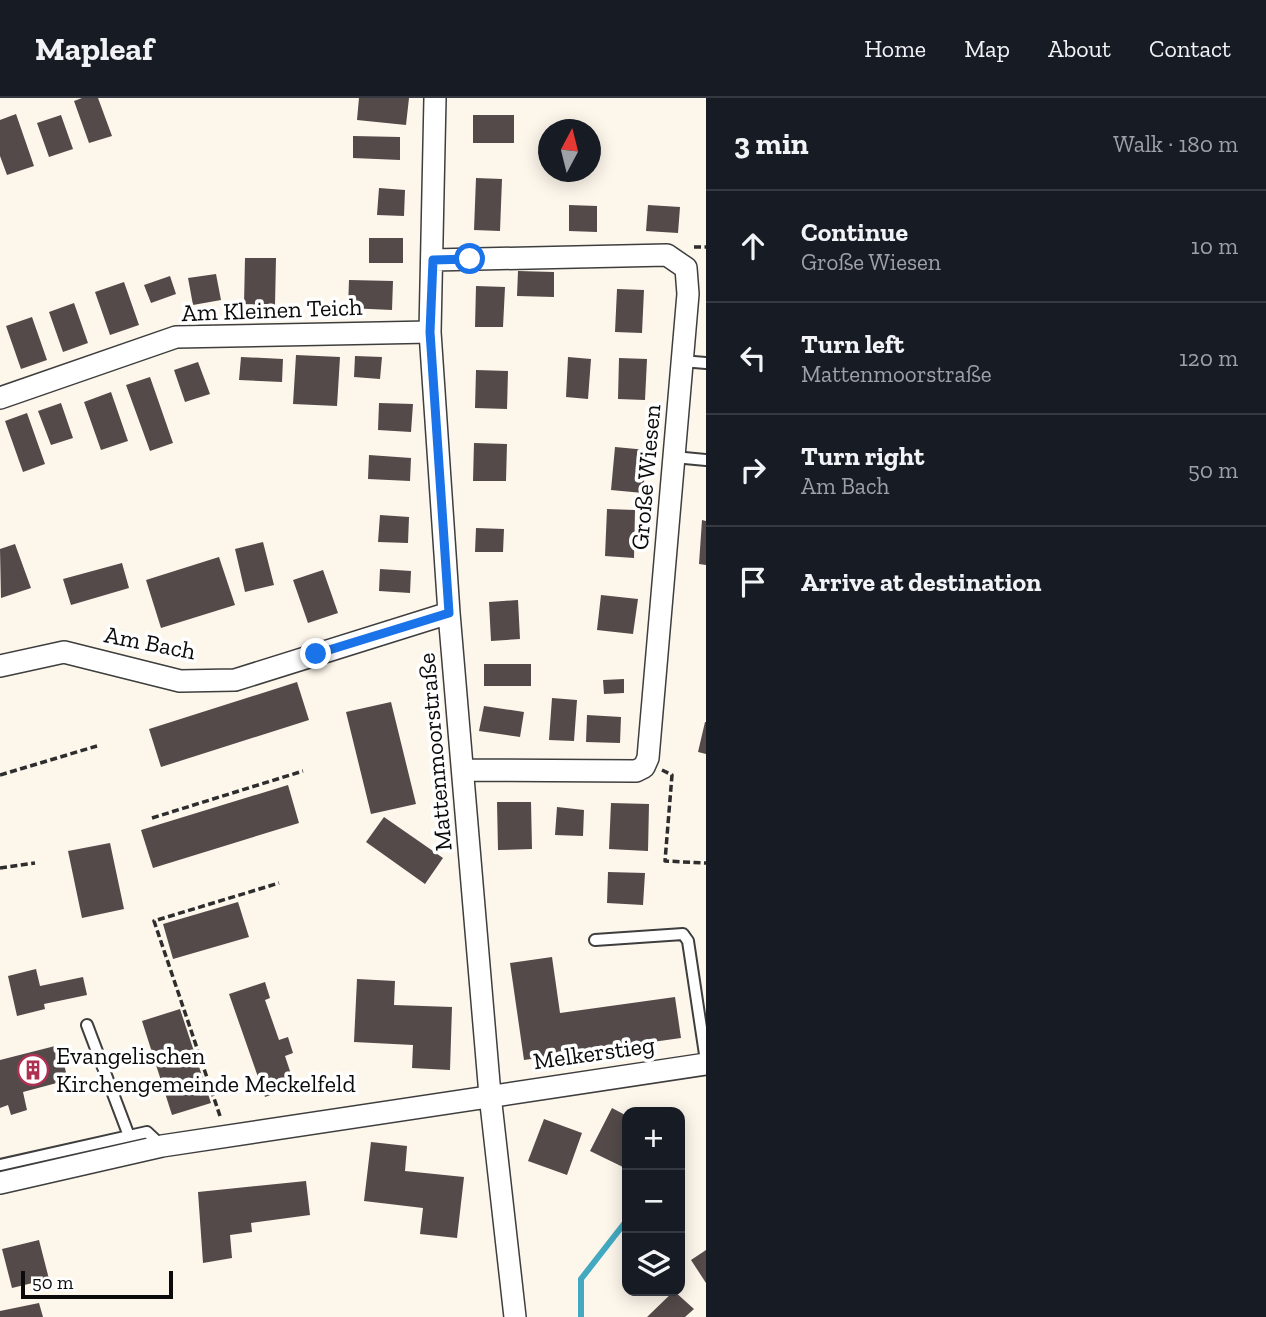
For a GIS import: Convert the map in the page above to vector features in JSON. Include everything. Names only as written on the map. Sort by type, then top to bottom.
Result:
[{"type":"street","name":"Mattenmoorstraße","points":[[435,98],[430,332],[449,613],[490,1095],[515,1317]]},
{"type":"street","name":"Große Wiesen","points":[[433,260],[667,255],[686,268],[688,294],[646,761]]},
{"type":"street","name":"Am Kleinen Teich","points":[[0,398],[176,337],[430,332]]},
{"type":"street","name":"Am Bach","points":[[0,666],[65,652],[180,681],[234,680],[449,613]]},
{"type":"street","points":[[464,770],[636,771],[646,761]]},
{"type":"street","name":"Melkerstieg","points":[[0,1183],[162,1146],[226,1135],[706,1062]]},
{"type":"lane","points":[[682,360],[706,363]]},
{"type":"lane","points":[[674,457],[706,460]]},
{"type":"lane","points":[[595,940],[683,934],[688,941],[706,1062]]},
{"type":"lane","points":[[87,1025],[129,1136]]},
{"type":"lane","points":[[0,1165],[146,1132],[162,1146]]},
{"type":"path","points":[[0,775],[97,746]]},
{"type":"path","points":[[646,761],[671,775],[665,861],[706,863]]},
{"type":"path","points":[[152,818],[303,771]]},
{"type":"path","points":[[0,868],[35,863]]},
{"type":"path","points":[[226,1135],[154,921],[279,883]]},
{"type":"building","points":[[98,98],[112,136],[89,143],[74,101]]},
{"type":"building","points":[[359,98],[409,98],[406,125],[357,120]]},
{"type":"building","points":[[16,114],[34,166],[7,175],[0,156],[0,120]]},
{"type":"building","points":[[61,115],[73,149],[49,157],[37,123]]},
{"type":"building","points":[[473,115],[514,115],[514,143],[473,143]]},
{"type":"building","points":[[353,136],[400,137],[400,160],[353,158]]},
{"type":"building","points":[[476,178],[502,179],[500,231],[474,230]]},
{"type":"building","points":[[379,188],[405,190],[404,216],[377,215]]},
{"type":"building","points":[[569,205],[597,206],[597,232],[569,231]]},
{"type":"building","points":[[648,205],[680,207],[678,233],[646,231]]},
{"type":"building","points":[[369,238],[403,238],[403,263],[369,263]]},
{"type":"building","points":[[245,258],[276,258],[275,305],[244,304]]},
{"type":"building","points":[[518,271],[554,272],[554,297],[517,296]]},
{"type":"building","points":[[216,274],[221,300],[193,305],[188,278]]},
{"type":"building","points":[[170,276],[176,294],[151,303],[144,285]]},
{"type":"building","points":[[349,280],[393,281],[392,310],[348,308]]},
{"type":"building","points":[[124,282],[139,325],[110,335],[95,292]]},
{"type":"building","points":[[476,286],[505,287],[503,327],[475,327]]},
{"type":"building","points":[[617,289],[644,290],[642,333],[615,332]]},
{"type":"building","points":[[74,303],[88,343],[63,352],[49,312]]},
{"type":"building","points":[[32,317],[47,360],[21,369],[6,326]]},
{"type":"building","points":[[296,355],[340,357],[337,406],[293,404]]},
{"type":"building","points":[[355,356],[382,357],[380,379],[354,377]]},
{"type":"building","points":[[241,357],[283,359],[282,382],[239,380]]},
{"type":"building","points":[[568,357],[591,359],[588,399],[566,397]]},
{"type":"building","points":[[619,358],[647,359],[645,400],[618,399]]},
{"type":"building","points":[[198,362],[210,394],[185,402],[174,370]]},
{"type":"building","points":[[476,370],[508,371],[507,409],[475,408]]},
{"type":"building","points":[[150,377],[173,443],[150,451],[126,385]]},
{"type":"building","points":[[111,392],[128,441],[101,450],[84,402]]},
{"type":"building","points":[[61,403],[73,438],[51,445],[38,411]]},
{"type":"building","points":[[379,403],[413,404],[411,432],[378,430]]},
{"type":"building","points":[[27,413],[45,464],[23,472],[5,421]]},
{"type":"building","points":[[474,443],[507,444],[506,481],[473,481]]},
{"type":"building","points":[[615,447],[647,450],[643,493],[611,490]]},
{"type":"building","points":[[369,455],[411,458],[410,481],[368,479]]},
{"type":"building","points":[[607,509],[635,510],[634,558],[605,556]]},
{"type":"building","points":[[380,515],[409,517],[408,543],[378,542]]},
{"type":"building","points":[[702,520],[706,521],[706,565],[699,564]]},
{"type":"building","points":[[476,528],[504,529],[503,552],[475,552]]},
{"type":"building","points":[[263,542],[274,585],[245,592],[235,549]]},
{"type":"building","points":[[15,544],[31,588],[1,598],[0,549]]},
{"type":"building","points":[[219,557],[235,605],[161,628],[146,580]]},
{"type":"building","points":[[122,563],[129,588],[71,605],[63,579]]},
{"type":"building","points":[[380,569],[411,571],[410,593],[379,591]]},
{"type":"building","points":[[323,570],[338,613],[308,623],[293,580]]},
{"type":"building","points":[[601,595],[638,599],[633,634],[597,630]]},
{"type":"building","points":[[518,600],[520,639],[491,641],[489,602]]},
{"type":"building","points":[[484,664],[531,664],[531,686],[484,686]]},
{"type":"building","points":[[624,679],[624,693],[604,694],[603,680]]},
{"type":"building","points":[[297,682],[309,720],[161,767],[149,729]]},
{"type":"building","points":[[552,698],[577,700],[574,741],[549,740]]},
{"type":"building","points":[[391,702],[416,804],[371,814],[346,712]]},
{"type":"building","points":[[484,706],[524,712],[520,737],[479,731]]},
{"type":"building","points":[[587,715],[621,717],[620,743],[586,742]]},
{"type":"building","points":[[706,722],[706,754],[698,752]]},
{"type":"building","points":[[288,785],[299,823],[153,868],[141,830]]},
{"type":"building","points":[[497,802],[531,802],[532,849],[498,850]]},
{"type":"building","points":[[611,803],[649,804],[648,851],[609,849]]},
{"type":"building","points":[[557,807],[584,810],[583,836],[555,835]]},
{"type":"building","points":[[384,817],[443,858],[425,884],[366,842]]},
{"type":"building","points":[[110,843],[124,909],[82,918],[68,851]]},
{"type":"building","points":[[608,872],[645,873],[643,905],[607,903]]},
{"type":"building","points":[[238,902],[249,937],[173,959],[163,924]]},
{"type":"building","points":[[552,957],[560,1013],[675,997],[681,1038],[524,1060],[510,963]]},
{"type":"building","points":[[36,969],[40,986],[83,977],[87,995],[44,1004],[45,1009],[17,1016],[8,976]]},
{"type":"building","points":[[357,979],[395,981],[394,1005],[452,1007],[450,1070],[412,1068],[413,1045],[354,1042]]},
{"type":"building","points":[[265,982],[270,998],[265,1000],[279,1040],[288,1037],[293,1053],[285,1056],[295,1086],[265,1097],[229,994]]},
{"type":"building","points":[[180,1009],[211,1103],[172,1115],[142,1021]]},
{"type":"building","name":"Evangelischen Kirchengemeinde Meckelfeld","points":[[59,1045],[68,1080],[23,1092],[27,1110],[11,1115],[8,1105],[0,1108],[0,1060]]},
{"type":"building","points":[[612,1108],[622,1113],[622,1167],[590,1151]]},
{"type":"building","points":[[544,1119],[582,1133],[567,1175],[528,1161]]},
{"type":"building","points":[[371,1142],[407,1146],[405,1171],[464,1177],[457,1238],[420,1234],[423,1208],[364,1201]]},
{"type":"building","points":[[306,1181],[310,1215],[251,1223],[252,1232],[230,1235],[232,1258],[203,1263],[198,1192]]},
{"type":"building","points":[[39,1240],[49,1279],[12,1288],[2,1249]]},
{"type":"building","points":[[706,1250],[706,1283],[691,1260]]},
{"type":"building","points":[[669,1296],[680,1296],[694,1309],[685,1317],[647,1317]]},
{"type":"building","points":[[39,1303],[43,1317],[0,1317],[0,1311]]},
{"type":"waterway","points":[[581,1317],[581,1279],[622,1226]]},
{"type":"place","name":"Evangelischen Kirchengemeinde Meckelfeld","points":[[33,1070]]},
{"type":"route","points":[[316,654],[449,613],[430,332],[433,260],[470,259]]}]
